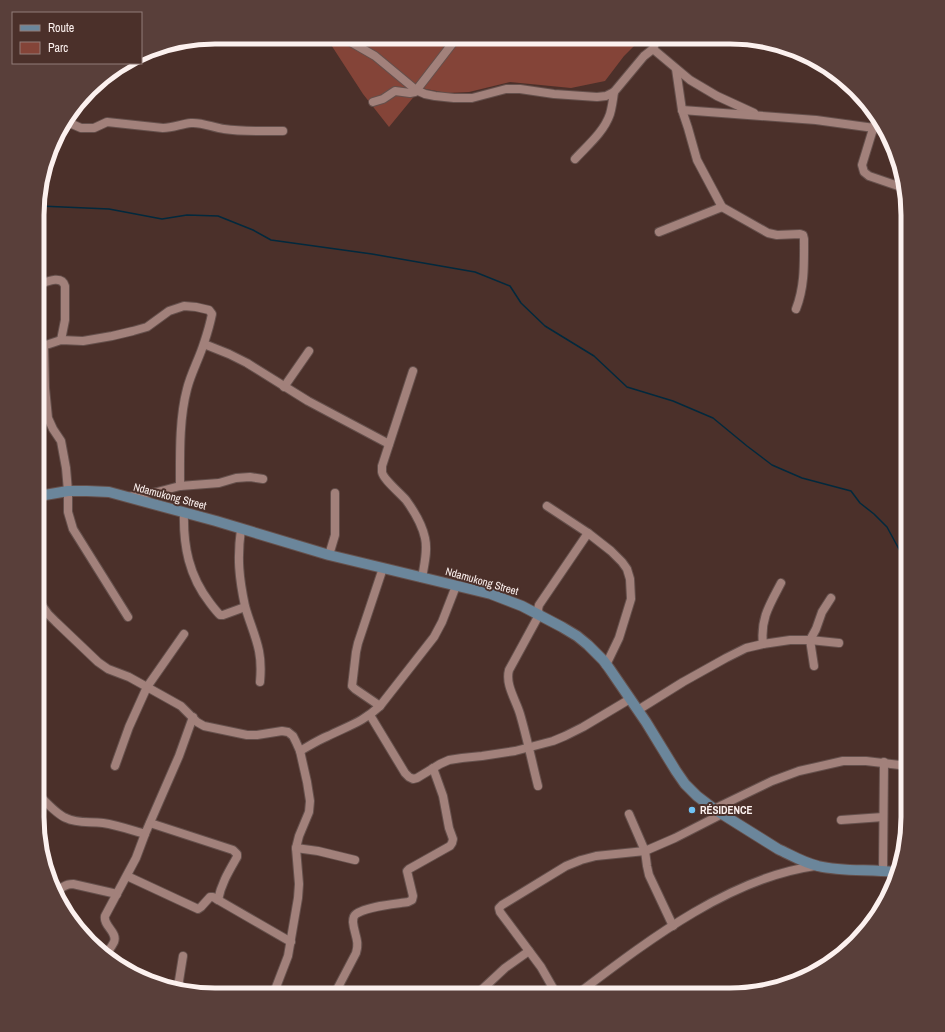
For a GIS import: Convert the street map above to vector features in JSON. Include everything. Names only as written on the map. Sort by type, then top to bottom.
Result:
[{"type":"main road","name":"Ndamukong Street","points":[[44,495],[68,491],[87,490],[109,492],[184,512],[329,555],[491,594],[522,606],[562,627],[588,645],[606,664],[638,710],[685,784],[696,796],[718,812],[753,832],[778,849],[816,866],[843,870],[892,872]]},
{"type":"street","points":[[354,44],[375,56],[416,90],[425,94],[454,98],[472,98],[506,89],[520,88],[554,94],[597,98],[606,96],[614,92],[644,56],[653,49],[655,44]]},
{"type":"street","points":[[373,102],[383,99],[395,91],[413,93],[452,44]]},
{"type":"street","points":[[653,49],[690,80],[717,96],[760,116]]},
{"type":"street","points":[[676,69],[682,110],[697,160],[722,207],[768,233],[776,235],[803,235],[804,277],[796,309]]},
{"type":"street","points":[[575,159],[598,134],[606,122],[610,115],[614,92]]},
{"type":"street","points":[[682,110],[816,120],[874,128]]},
{"type":"street","points":[[71,124],[85,128],[94,128],[107,122],[169,128],[191,123],[236,131],[283,131]]},
{"type":"street","points":[[875,125],[862,165],[864,172],[868,176],[899,186]]},
{"type":"street","points":[[659,232],[722,207]]},
{"type":"street","points":[[44,283],[55,280],[61,280],[64,282],[65,320],[61,340]]},
{"type":"street","points":[[44,345],[61,340],[83,341],[134,331],[147,327],[169,311],[184,306],[209,310],[212,314],[204,344],[190,376],[184,401],[180,444],[180,486]]},
{"type":"street","points":[[204,344],[236,358],[308,401],[389,444]]},
{"type":"street","points":[[284,387],[309,351]]},
{"type":"street","points":[[412,371],[382,466],[382,471],[383,476],[408,503],[422,527],[426,546],[422,578]]},
{"type":"street","points":[[44,374],[48,418],[61,441],[66,468],[68,512],[73,528],[111,592],[128,617]]},
{"type":"street","points":[[127,497],[157,492],[180,486],[219,483],[244,477],[263,480]]},
{"type":"street","points":[[329,555],[335,536],[335,493]]},
{"type":"street","points":[[546,506],[588,533],[611,551],[627,569],[630,579],[631,599],[616,646],[606,664]]},
{"type":"street","points":[[184,512],[186,553],[195,580],[202,592],[220,614],[223,615],[246,607]]},
{"type":"street","points":[[241,529],[238,548],[238,562],[246,607],[259,650],[261,672],[260,682]]},
{"type":"street","points":[[538,786],[520,713],[507,676],[539,615],[539,605],[588,533]]},
{"type":"street","points":[[380,706],[352,686],[358,643],[383,568]]},
{"type":"street","points":[[763,644],[762,634],[764,618],[781,583]]},
{"type":"street","points":[[300,751],[370,715],[380,706],[434,637],[442,622],[456,586]]},
{"type":"street","points":[[814,666],[810,640],[822,612],[832,598]]},
{"type":"street","points":[[44,608],[98,662],[108,669],[129,677],[182,706],[197,722],[204,726],[247,736],[282,731],[288,732],[293,736],[300,751],[310,801],[309,812],[299,836],[296,848],[299,884],[291,942],[288,956],[276,988]]},
{"type":"street","points":[[115,766],[129,727],[147,687],[184,634]]},
{"type":"street","points":[[638,710],[683,682],[746,648],[790,640],[810,640],[839,643]]},
{"type":"street","points":[[370,715],[409,777],[413,780],[449,760],[515,751],[553,741],[584,727],[630,699]]},
{"type":"street","points":[[108,951],[114,942],[114,934],[105,923],[105,916],[136,858],[179,756],[192,717]]},
{"type":"street","points":[[553,988],[541,967],[500,912],[499,908],[502,905],[566,866],[581,860],[596,856],[645,851],[670,840],[772,781],[798,771],[843,761],[884,762],[901,765]]},
{"type":"street","points":[[883,871],[884,762]]},
{"type":"street","points":[[338,988],[358,948],[353,917],[356,914],[372,908],[412,900],[413,896],[407,871],[450,846],[452,843],[453,839],[449,828],[443,796],[433,768]]},
{"type":"street","points":[[44,800],[64,818],[74,821],[114,825],[145,834]]},
{"type":"street","points":[[629,814],[645,851],[646,866],[649,875],[673,926]]},
{"type":"street","points":[[841,820],[883,817]]},
{"type":"street","points":[[150,823],[233,850],[237,858],[224,880],[218,900]]},
{"type":"street","points":[[296,848],[318,851],[355,860]]},
{"type":"street","points":[[585,988],[631,953],[713,902],[750,884],[781,873],[798,868],[816,866]]},
{"type":"street","points":[[127,876],[198,909],[201,908],[210,896],[213,897],[291,942]]},
{"type":"street","points":[[61,889],[68,884],[73,884],[117,894]]},
{"type":"street","points":[[484,988],[505,968],[529,951]]},
{"type":"street","points":[[178,984],[183,956]]},
{"type":"green space","points":[[331,44],[636,44],[624,56],[605,81],[571,88],[510,82],[469,92],[447,93],[421,88],[389,127],[363,94]]},
{"type":"waterway","points":[[44,206],[109,209],[162,219],[187,215],[218,216],[253,230],[271,240],[372,254],[475,272],[510,286],[521,303],[545,326],[594,356],[627,387],[673,401],[713,418],[772,465],[802,478],[851,491],[860,503],[887,527],[901,551]]},
{"type":"place","name":"RÉSIDENCE","points":[[692,810]]}]
